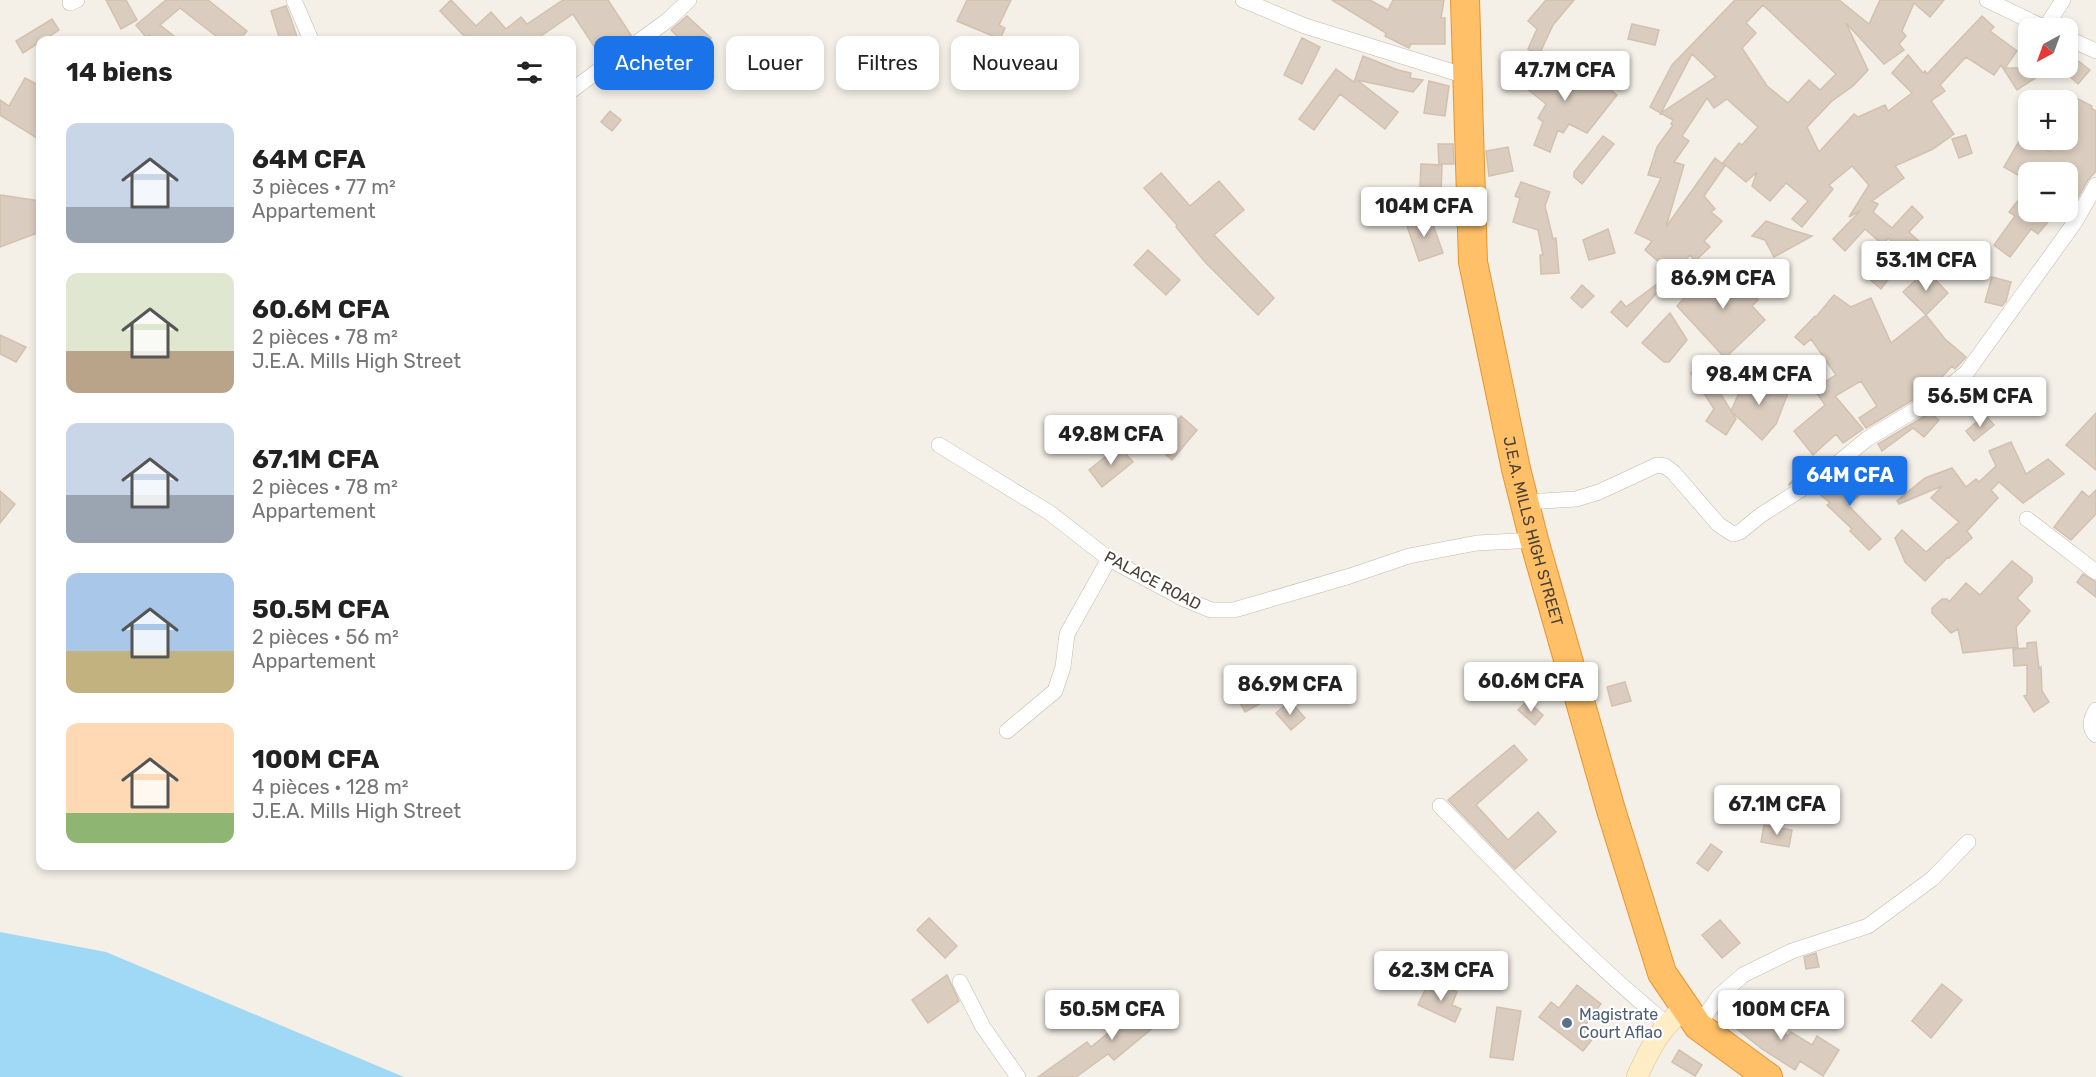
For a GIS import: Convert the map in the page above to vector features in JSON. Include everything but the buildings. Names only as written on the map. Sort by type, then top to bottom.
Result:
[{"type":"highway","name":"J.E.A. MILLS HIGH STREET","points":[[1465,0],[1473,262],[1534,540],[1611,810],[1662,973],[1683,1019],[1768,1077]]},
{"type":"street","points":[[294,0],[309,36]]},
{"type":"street","points":[[576,87],[668,20],[689,0]]},
{"type":"street","points":[[1243,0],[1305,26],[1466,76]]},
{"type":"street","points":[[1987,0],[2024,18]]},
{"type":"street","points":[[2051,18],[2063,0]]},
{"type":"street","points":[[2078,43],[2096,51]]},
{"type":"street","points":[[1525,502],[1576,499],[1599,492],[1657,465],[1665,466],[1673,471],[1725,530],[1733,534],[1740,531],[1822,476],[1867,439],[1935,398],[1967,372],[2075,222],[2096,185]]},
{"type":"street","name":"PALACE ROAD","points":[[939,445],[1050,513],[1109,559],[1182,598],[1211,610],[1234,610],[1409,556],[1478,543],[1534,540]]},
{"type":"street","points":[[2027,519],[2096,572]]},
{"type":"street","points":[[1007,731],[1055,691],[1063,667],[1067,634],[1109,559]]},
{"type":"street","points":[[2096,710],[2091,721],[2091,728],[2096,735]]},
{"type":"street","points":[[1440,806],[1539,907],[1642,1003],[1683,1019]]},
{"type":"street","points":[[1636,1077],[1654,1040],[1719,996],[1743,975],[1792,951],[1868,926],[1932,879],[1968,842]]},
{"type":"street","points":[[960,982],[983,1027],[1018,1077]]},
{"type":"water","points":[[0,932],[106,952],[404,1077],[0,1077]]},
{"type":"place","name":"Magistrate Court Aflao","points":[[1567,1023]]}]
